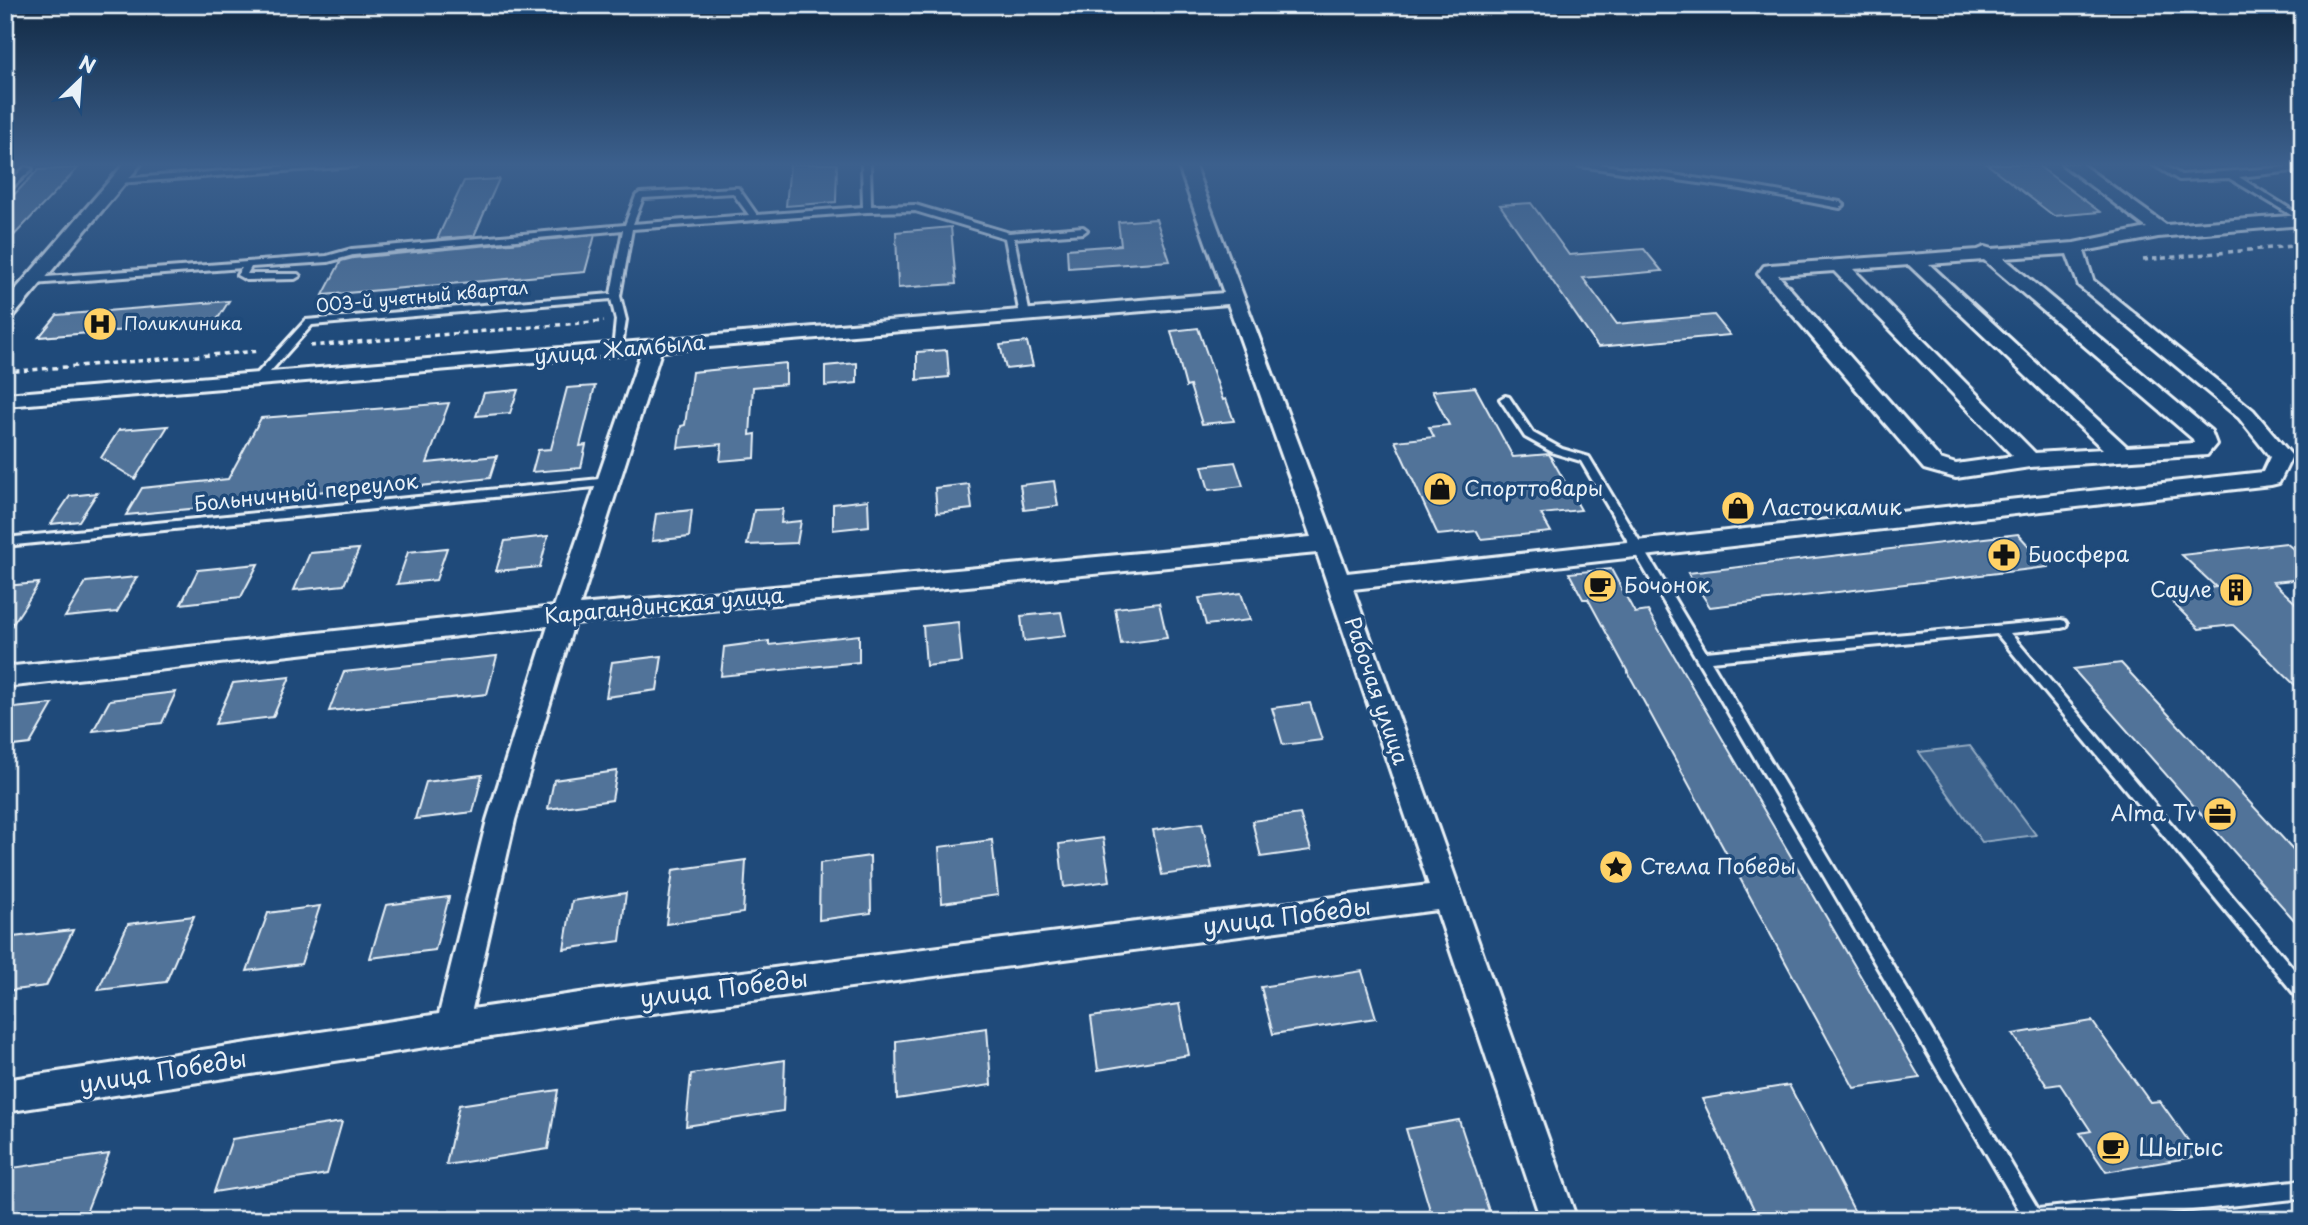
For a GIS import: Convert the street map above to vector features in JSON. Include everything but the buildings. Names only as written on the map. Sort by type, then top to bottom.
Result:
[{"type":"street","points":[[5,314],[84,221]]},
{"type":"street","name":"Рабочая улица","points":[[1206,221],[1339,582],[1559,1220]]},
{"type":"street","points":[[2149,221],[2164,232]]},
{"type":"street","points":[[1985,252],[2203,436],[2205,444],[2199,450],[2030,460],[1956,471],[1932,464],[1768,274],[1770,270],[1985,252],[2074,247],[2099,240],[2164,232],[2289,221]]},
{"type":"street","points":[[1339,582],[2271,478],[2281,456],[2246,414],[2085,282],[2074,247]]},
{"type":"street","points":[[1912,258],[2121,454]]},
{"type":"street","points":[[1838,264],[2030,460]]},
{"type":"street","name":"улица Жамбыла","points":[[5,400],[1234,298]]},
{"type":"street","points":[[452,1028],[509,792],[653,346]]},
{"type":"street","points":[[2080,458],[2116,495]]},
{"type":"street","name":"Карагандинская улица","points":[[5,677],[564,615],[1324,544]]},
{"type":"street","name":"улица Победы","points":[[5,1096],[600,1005],[1446,896]]},
{"type":"lane","points":[[618,350],[621,320],[615,296],[630,221]]},
{"type":"lane","points":[[33,281],[328,259],[352,252],[710,221]]},
{"type":"lane","points":[[959,221],[1009,236],[1083,230]]},
{"type":"lane","points":[[1009,236],[1025,315]]},
{"type":"lane","points":[[249,264],[242,275],[246,277],[295,276]]},
{"type":"lane","name":"003-й учетный квартал","points":[[257,380],[309,322],[615,296]]},
{"type":"lane","points":[[1506,399],[1529,435],[1558,451],[1585,459],[2027,1219],[2303,1189]]},
{"type":"lane","name":"Больничный переулок","points":[[5,542],[610,482]]},
{"type":"lane","points":[[1702,657],[2061,624]]},
{"type":"lane","points":[[2000,630],[2303,992]]},
{"type":"path","points":[[2143,260],[2303,245]]},
{"type":"shaded area","points":[[1970,746],[2036,835],[1982,842],[1919,752]]},
{"type":"place","name":"Поликлиника","points":[[100,324]]},
{"type":"place","name":"Спорттовары","points":[[1440,489]]},
{"type":"place","name":"Ласточкамик","points":[[1738,508]]},
{"type":"place","name":"Биосфера","points":[[2004,555]]},
{"type":"place","name":"Бочонок","points":[[1600,586]]},
{"type":"place","name":"Сауле","points":[[2236,590]]},
{"type":"place","name":"Alma Tv","points":[[2220,814]]},
{"type":"place","name":"Стелла Победы","points":[[1616,867]]},
{"type":"place","name":"Шыгыс","points":[[2113,1148]]}]
